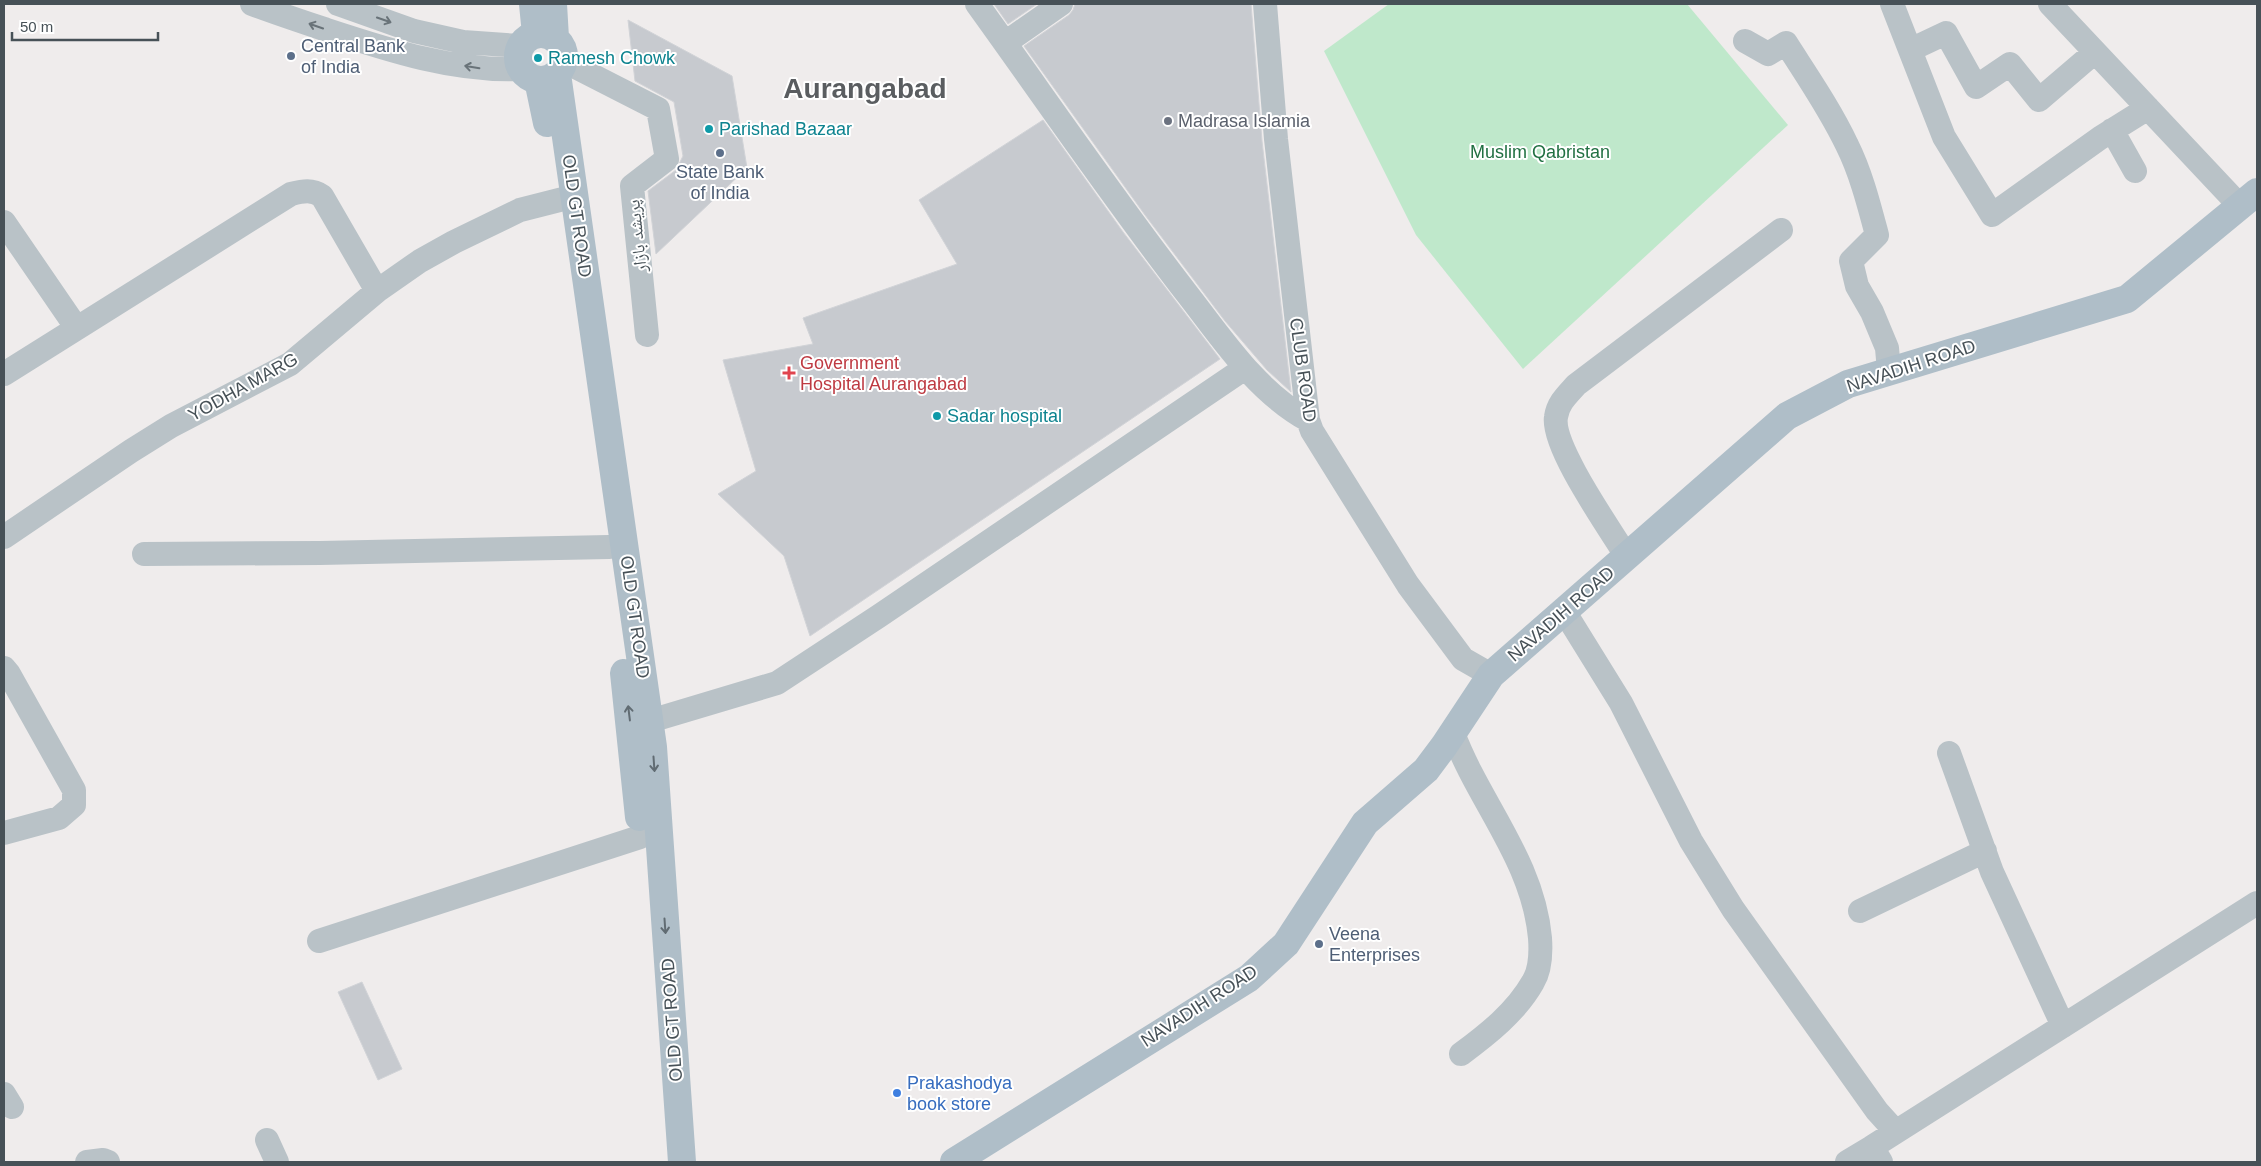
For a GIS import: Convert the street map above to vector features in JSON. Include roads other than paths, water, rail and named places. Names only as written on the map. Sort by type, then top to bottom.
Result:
[{"type":"main road","points":[[533,4],[542,57]]},
{"type":"main road","name":"OLD GT ROAD","points":[[553,4],[542,57],[568,197],[650,721],[682,1162]]},
{"type":"main road","name":"OLD GT ROAD","points":[[568,197],[634,752],[666,1162]]},
{"type":"main road","name":"NAVADIH ROAD","points":[[954,1162],[1249,978],[1286,944],[1365,823],[1426,770],[1491,675],[1787,416],[1848,384],[2127,299],[2249,199]]},
{"type":"street","points":[[252,4],[403,54],[446,63],[491,70],[542,57]]},
{"type":"street","points":[[338,4],[414,31],[542,57]]},
{"type":"street","points":[[977,4],[1150,246],[1245,368],[1292,412],[1308,420]]},
{"type":"street","points":[[1005,43],[1061,4]]},
{"type":"street","name":"CLUB ROAD","points":[[1265,4],[1276,139],[1308,420],[1312,430],[1408,585],[1463,659],[1491,675]]},
{"type":"street","points":[[1892,4],[1944,136],[1992,216],[2112,130],[2148,108]]},
{"type":"street","points":[[2050,4],[2148,108],[2249,199]]},
{"type":"street","points":[[1910,50],[1946,33],[1976,87],[2010,64],[2039,100],[2095,52]]},
{"type":"street","points":[[1745,41],[1768,54],[1786,43],[1821,98],[1848,146],[1863,187],[1877,235],[1851,261],[1857,286],[1872,312],[1886,348],[1889,371]]},
{"type":"street","name":"پریشد بازار","points":[[542,57],[658,109],[667,159],[632,186],[647,336]]},
{"type":"street","points":[[2112,130],[2135,171]]},
{"type":"street","points":[[4,374],[76,327],[291,194],[302,191],[314,190],[322,196],[377,292]]},
{"type":"street","name":"YODHA MARG","points":[[4,537],[155,436],[290,364],[377,292],[420,261],[520,210],[568,197]]},
{"type":"street","points":[[4,222],[76,327]]},
{"type":"street","points":[[1626,557],[1584,489],[1558,437],[1556,418],[1562,400],[1576,385],[1781,230]]},
{"type":"street","points":[[650,721],[777,683],[1245,368]]},
{"type":"street","points":[[144,554],[320,554],[610,547]]},
{"type":"street","points":[[1564,611],[1621,703],[1691,841],[1734,909],[1877,1111],[1896,1132]]},
{"type":"street","points":[[4,668],[74,790],[74,805],[60,818],[4,833]]},
{"type":"street","points":[[1453,733],[1462,757],[1511,844],[1528,884],[1538,922],[1541,955],[1534,980],[1520,1001],[1490,1032],[1461,1054]]},
{"type":"street","points":[[1949,753],[1985,851],[2063,1026]]},
{"type":"street","points":[[319,940],[640,837]]},
{"type":"street","points":[[1860,911],[1985,851]]},
{"type":"street","points":[[1847,1162],[1877,1155],[1896,1132],[2257,904]]},
{"type":"street","points":[[267,1140],[277,1162]]},
{"type":"street","points":[[87,1162],[103,1160],[108,1162]]},
{"type":"place","name":"Central Bank of India","points":[[291,56]]},
{"type":"place","name":"Ramesh Chowk","points":[[538,58]]},
{"type":"place","name":"Madrasa Islamia","points":[[1168,121]]},
{"type":"place","name":"Parishad Bazaar","points":[[709,129]]},
{"type":"place","name":"State Bank of India","points":[[720,153]]},
{"type":"place","name":"Government Hospital Aurangabad","points":[[789,373]]},
{"type":"place","name":"Sadar hospital","points":[[937,416]]},
{"type":"place","name":"Veena Enterprises","points":[[1319,944]]},
{"type":"place","name":"Prakashodya book store","points":[[897,1093]]},
{"type":"district","name":"Aurangabad","points":[[865,88]]},
{"type":"park label","name":"Muslim Qabristan","points":[[1540,152]]}]
